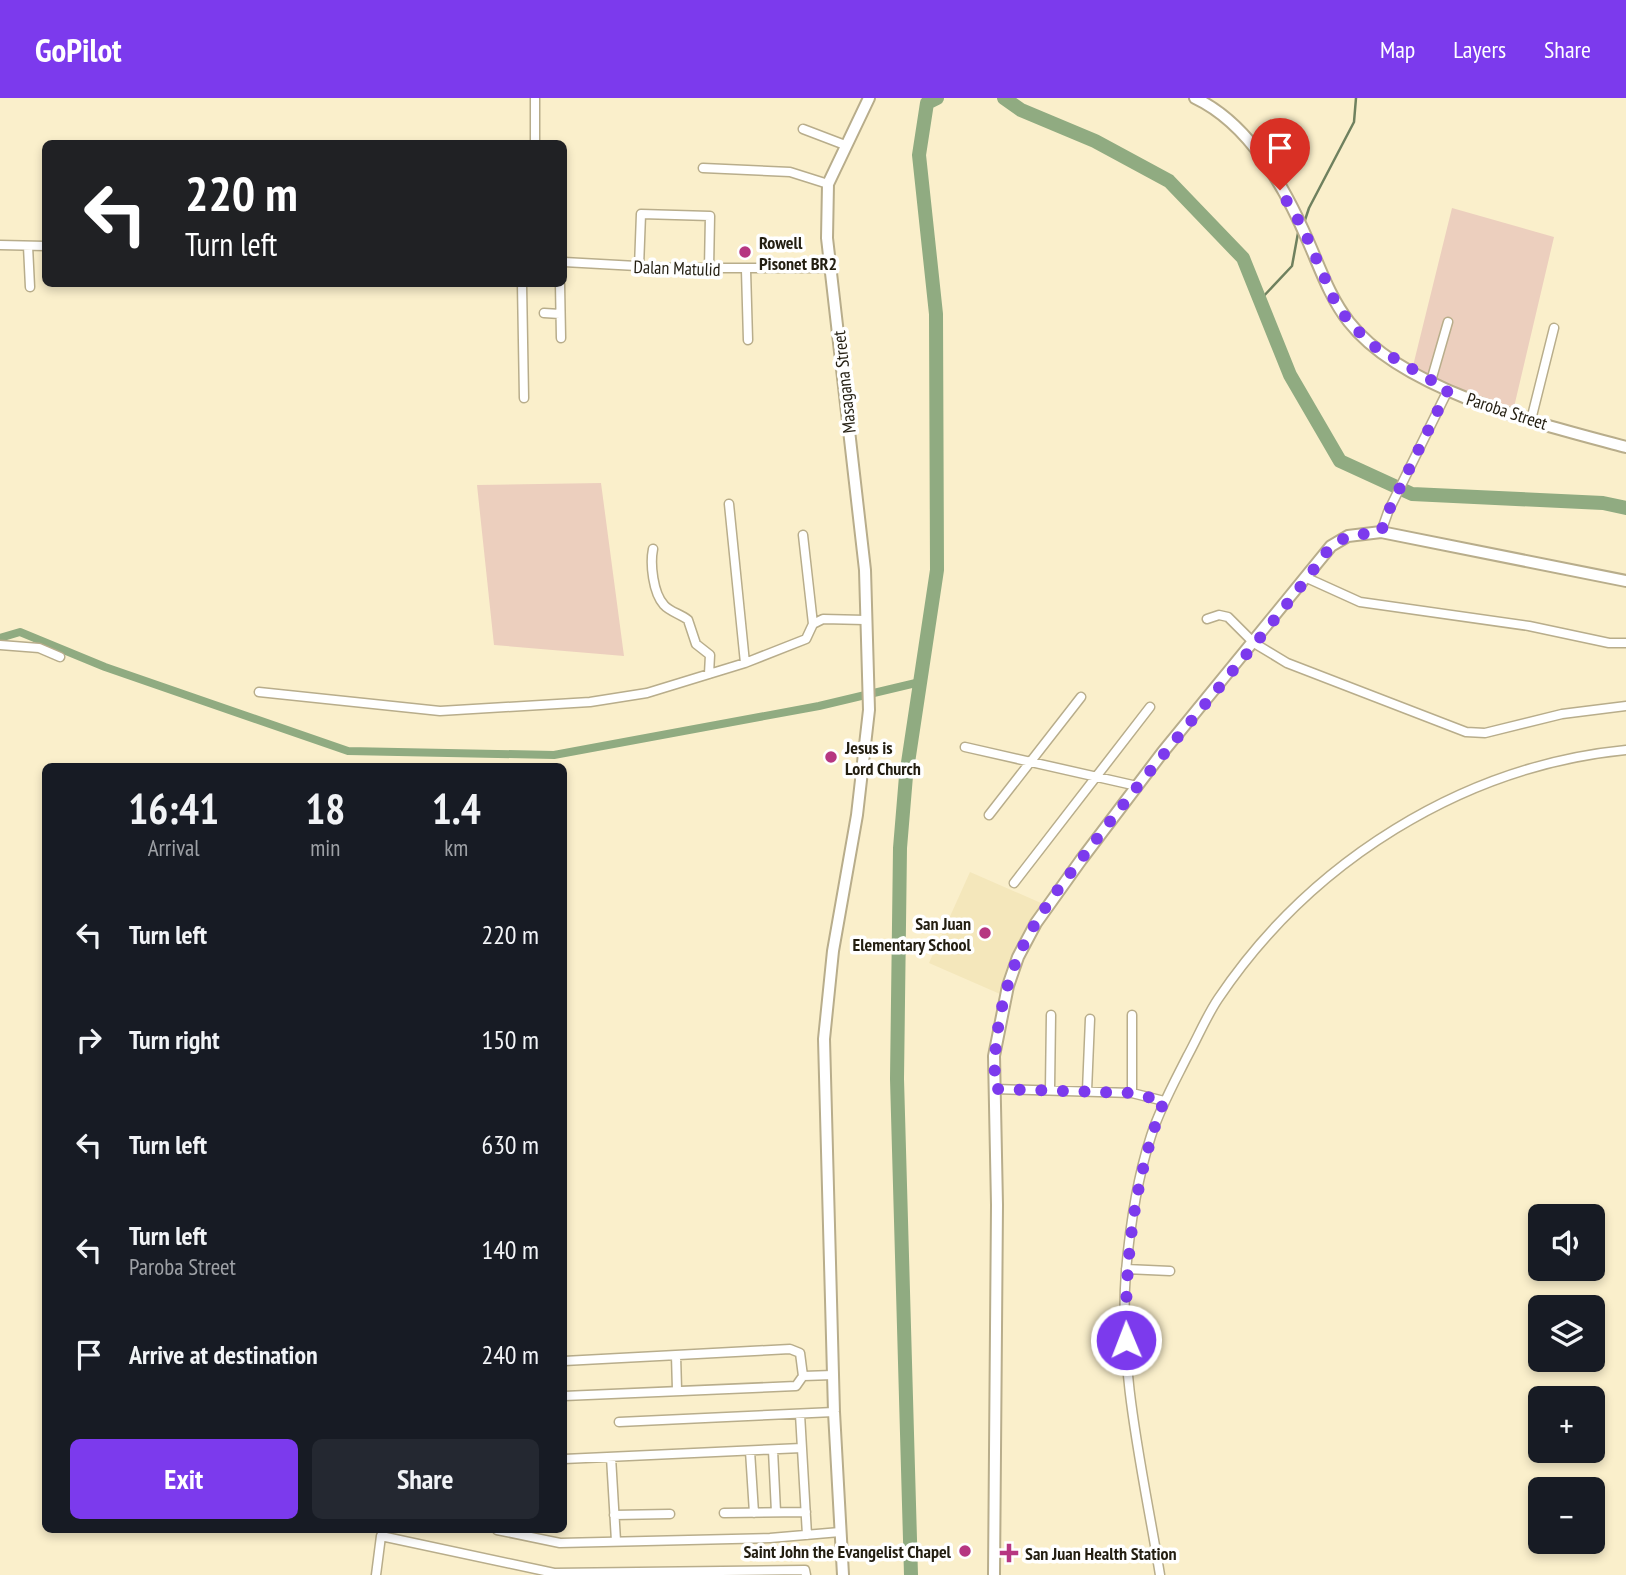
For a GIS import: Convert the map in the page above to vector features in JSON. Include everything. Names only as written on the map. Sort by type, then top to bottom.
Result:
[{"type":"street","name":"Masagana Street","points":[[843,1575],[834,1412],[824,1039],[834,951],[857,815],[869,710],[865,570],[826,206],[828,184],[869,98]]},
{"type":"street","name":"Paroba Street","points":[[1195,98],[1228,120],[1258,151],[1303,228],[1335,302],[1349,322],[1372,345],[1448,390],[1531,420],[1626,447]]},
{"type":"street","points":[[534,140],[535,99]]},
{"type":"street","points":[[803,129],[845,145]]},
{"type":"street","points":[[703,169],[790,172],[828,184]]},
{"type":"street","points":[[639,267],[641,214],[696,215],[710,216],[709,269]]},
{"type":"street","points":[[0,245],[42,246]]},
{"type":"street","points":[[28,246],[30,287]]},
{"type":"street","name":"Dalan Matulid","points":[[567,262],[746,270],[832,268]]},
{"type":"street","points":[[746,270],[748,340]]},
{"type":"street","points":[[522,287],[524,398]]},
{"type":"street","points":[[560,287],[561,338]]},
{"type":"street","points":[[544,313],[560,314]]},
{"type":"street","points":[[1431,381],[1448,322]]},
{"type":"street","points":[[1531,420],[1554,328]]},
{"type":"street","points":[[1381,532],[1402,482],[1448,390]]},
{"type":"street","points":[[729,504],[745,663]]},
{"type":"street","points":[[994,1575],[994,1056],[999,1020],[1018,957],[1036,923],[1137,786],[1331,546],[1348,536],[1381,532],[1626,581]]},
{"type":"street","points":[[259,692],[440,711],[590,702],[647,694],[745,663],[806,639],[813,624],[803,535]]},
{"type":"street","points":[[653,549],[652,569],[660,600],[688,621],[696,644],[710,655],[709,674]]},
{"type":"street","points":[[1307,578],[1360,602],[1529,626],[1609,643],[1626,643]]},
{"type":"street","points":[[1206,619],[1219,615],[1228,617],[1254,643],[1300,668],[1444,725],[1477,734],[1562,714],[1626,706]]},
{"type":"street","points":[[813,624],[823,619],[865,620]]},
{"type":"street","points":[[0,645],[40,648],[60,657]]},
{"type":"street","points":[[989,815],[1081,697]]},
{"type":"street","points":[[1014,883],[1150,708]]},
{"type":"street","points":[[965,747],[1137,786]]},
{"type":"street","points":[[1160,1575],[1127,1365],[1126,1269],[1135,1201],[1150,1138],[1164,1101],[1219,998],[1283,920],[1342,866],[1411,818],[1476,788],[1537,766],[1580,756],[1626,750]]},
{"type":"street","points":[[1050,1089],[1051,1015]]},
{"type":"street","points":[[1132,1015],[1132,1093]]},
{"type":"street","points":[[1087,1091],[1090,1019]]},
{"type":"street","points":[[995,1089],[1132,1093],[1164,1101]]},
{"type":"street","points":[[1126,1269],[1170,1271]]},
{"type":"street","points":[[567,1361],[795,1349],[800,1353],[803,1376],[796,1386],[567,1396]]},
{"type":"street","points":[[676,1355],[677,1390]]},
{"type":"street","points":[[803,1376],[833,1375]]},
{"type":"street","points":[[619,1422],[834,1412]]},
{"type":"street","points":[[800,1414],[807,1535]]},
{"type":"street","points":[[567,1459],[802,1448]]},
{"type":"street","points":[[773,1450],[776,1512]]},
{"type":"street","points":[[750,1451],[754,1513]]},
{"type":"street","points":[[611,1457],[615,1541]]},
{"type":"street","points":[[724,1513],[806,1512]]},
{"type":"street","points":[[614,1515],[670,1514]]},
{"type":"street","points":[[515,1533],[560,1543],[840,1532]]},
{"type":"street","points":[[376,1575],[381,1536],[554,1573],[805,1570],[806,1575]]},
{"type":"shaded area","points":[[1452,208],[1554,237],[1514,407],[1460,392],[1413,366]]},
{"type":"shaded area","points":[[601,483],[624,656],[494,645],[477,485]]},
{"type":"shaded area","name":"San Juan Elementary School","points":[[970,872],[1041,903],[1000,994],[929,963]]},
{"type":"waterway","points":[[911,1575],[897,1079],[900,848],[906,776],[937,570],[936,314],[919,155],[927,103],[937,98]]},
{"type":"waterway","points":[[1004,98],[1021,110],[1095,141],[1169,181],[1243,258],[1290,375],[1340,461],[1412,494],[1603,503],[1626,508]]},
{"type":"waterway","points":[[1304,223],[1309,208],[1354,122],[1356,98]]},
{"type":"waterway","points":[[1260,300],[1292,266],[1298,233]]},
{"type":"waterway","points":[[0,638],[20,632],[105,667],[348,751],[554,755],[819,706],[920,682]]},
{"type":"place","name":"Rowell Pisonet BR2","points":[[745,252]]},
{"type":"place","name":"Jesus is Lord Church","points":[[831,757]]},
{"type":"place","name":"San Juan Elementary School","points":[[985,933]]},
{"type":"place","name":"Saint John the Evangelist Chapel","points":[[965,1551]]},
{"type":"place","name":"San Juan Health Station","points":[[1009,1553]]},
{"type":"route","points":[[1126,1340],[1126,1269],[1135,1201],[1150,1138],[1164,1101],[1132,1093],[995,1089],[994,1056],[999,1020],[1008,986],[1018,957],[1036,923],[1080,860],[1162,753],[1331,546],[1348,536],[1381,532],[1402,482],[1448,390],[1372,345],[1349,322],[1335,302],[1303,228],[1280,190]]}]
